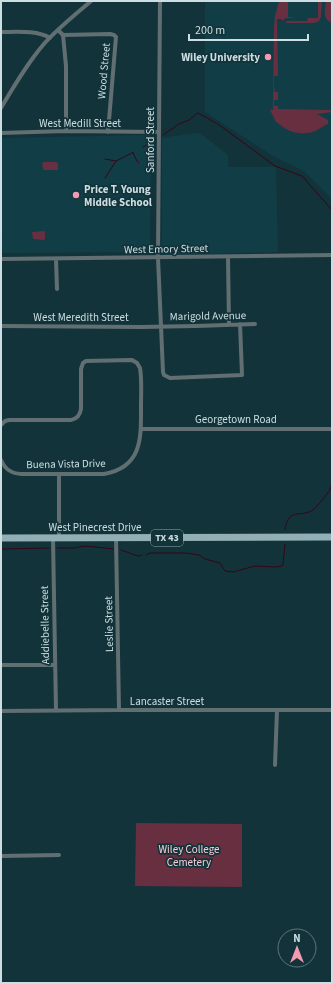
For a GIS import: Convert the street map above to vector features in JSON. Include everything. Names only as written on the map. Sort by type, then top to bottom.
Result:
[{"type":"main road","name":"West Pinecrest Drive","points":[[1,538],[332,537]]},
{"type":"street","points":[[1,108],[42,46],[91,1]]},
{"type":"street","name":"Sanford Street","points":[[160,1],[158,258],[164,375],[170,378],[242,375],[240,324]]},
{"type":"street","points":[[58,30],[63,35],[66,66],[66,131]]},
{"type":"street","points":[[1,32],[42,34],[50,38]]},
{"type":"street","name":"Wood Street","points":[[63,35],[110,34],[115,36],[116,39],[108,132]]},
{"type":"street","name":"West Medill Street","points":[[1,133],[66,131],[159,132]]},
{"type":"street","name":"West Emory Street","points":[[1,259],[332,255]]},
{"type":"street","points":[[228,257],[229,324]]},
{"type":"street","points":[[56,259],[57,289]]},
{"type":"street","name":"Marigold Avenue","points":[[161,326],[255,324]]},
{"type":"street","name":"West Meredith Street","points":[[1,326],[161,326]]},
{"type":"street","name":"Buena Vista Drive","points":[[1,425],[5,421],[9,420],[75,419],[81,411],[81,369],[83,363],[88,360],[132,360],[137,363],[141,370],[141,429],[139,442],[131,460],[122,468],[104,474],[15,474],[6,469],[1,460]]},
{"type":"street","name":"Georgetown Road","points":[[141,429],[332,429]]},
{"type":"street","name":"Addiebelle Street","points":[[56,711],[56,538],[59,474]]},
{"type":"street","name":"Leslie Street","points":[[116,538],[119,710]]},
{"type":"street","points":[[1,665],[55,665]]},
{"type":"street","name":"Lancaster Street","points":[[1,712],[119,710],[332,710]]},
{"type":"street","points":[[275,765],[277,710]]},
{"type":"street","points":[[1,856],[59,856]]},
{"type":"shaded area","name":"Wiley University","points":[[205,1],[332,1],[332,199],[304,171],[273,156],[205,112]]},
{"type":"shaded area","points":[[200,133],[228,155],[228,167],[276,167],[278,252],[164,255],[162,252],[162,138]]},
{"type":"shaded area","name":"Price T. Young Middle School","points":[[151,135],[150,252],[1,253],[1,138]]},
{"type":"green space","points":[[279,1],[288,1],[288,17],[296,18],[286,18],[282,21],[282,19],[277,19],[278,76],[274,76],[274,88],[275,92],[278,92],[278,100],[274,100],[274,106],[278,106],[278,109],[332,110],[332,112],[317,114],[328,120],[328,124],[314,132],[297,133],[289,131],[276,122],[270,110],[273,110],[274,27]]},
{"type":"green space","points":[[318,1],[322,1],[321,17],[319,21],[314,23],[286,23],[288,21],[307,21],[308,18],[318,18]]},
{"type":"green space","points":[[326,1],[332,1],[332,23],[325,17]]},
{"type":"green space","points":[[42,163],[58,163],[58,170],[44,170]]},
{"type":"green space","points":[[44,231],[44,240],[33,239],[32,232]]},
{"type":"green space","name":"Wiley College Cemetery","points":[[136,823],[242,824],[242,887],[135,886]]},
{"type":"waterway","points":[[163,135],[198,113],[218,124],[275,166],[302,176],[332,210]]},
{"type":"waterway","points":[[143,147],[154,142]]},
{"type":"waterway","points":[[105,178],[116,161],[134,152]]},
{"type":"waterway","points":[[133,153],[139,163]]},
{"type":"waterway","points":[[105,159],[116,161]]},
{"type":"waterway","points":[[285,530],[289,518],[295,514],[308,512],[315,509],[330,490],[332,483]]},
{"type":"waterway","points":[[146,555],[150,553],[186,553],[199,555],[205,559],[220,563],[225,571],[233,572],[255,566],[282,566],[285,544]]},
{"type":"waterway","points":[[57,548],[74,548],[85,546],[114,549]]},
{"type":"waterway","points":[[1,549],[49,548]]},
{"type":"waterway","points":[[121,550],[138,556],[142,555]]},
{"type":"place","name":"Wiley University","points":[[268,57]]},
{"type":"place","name":"Price T. Young Middle School","points":[[76,195]]}]
